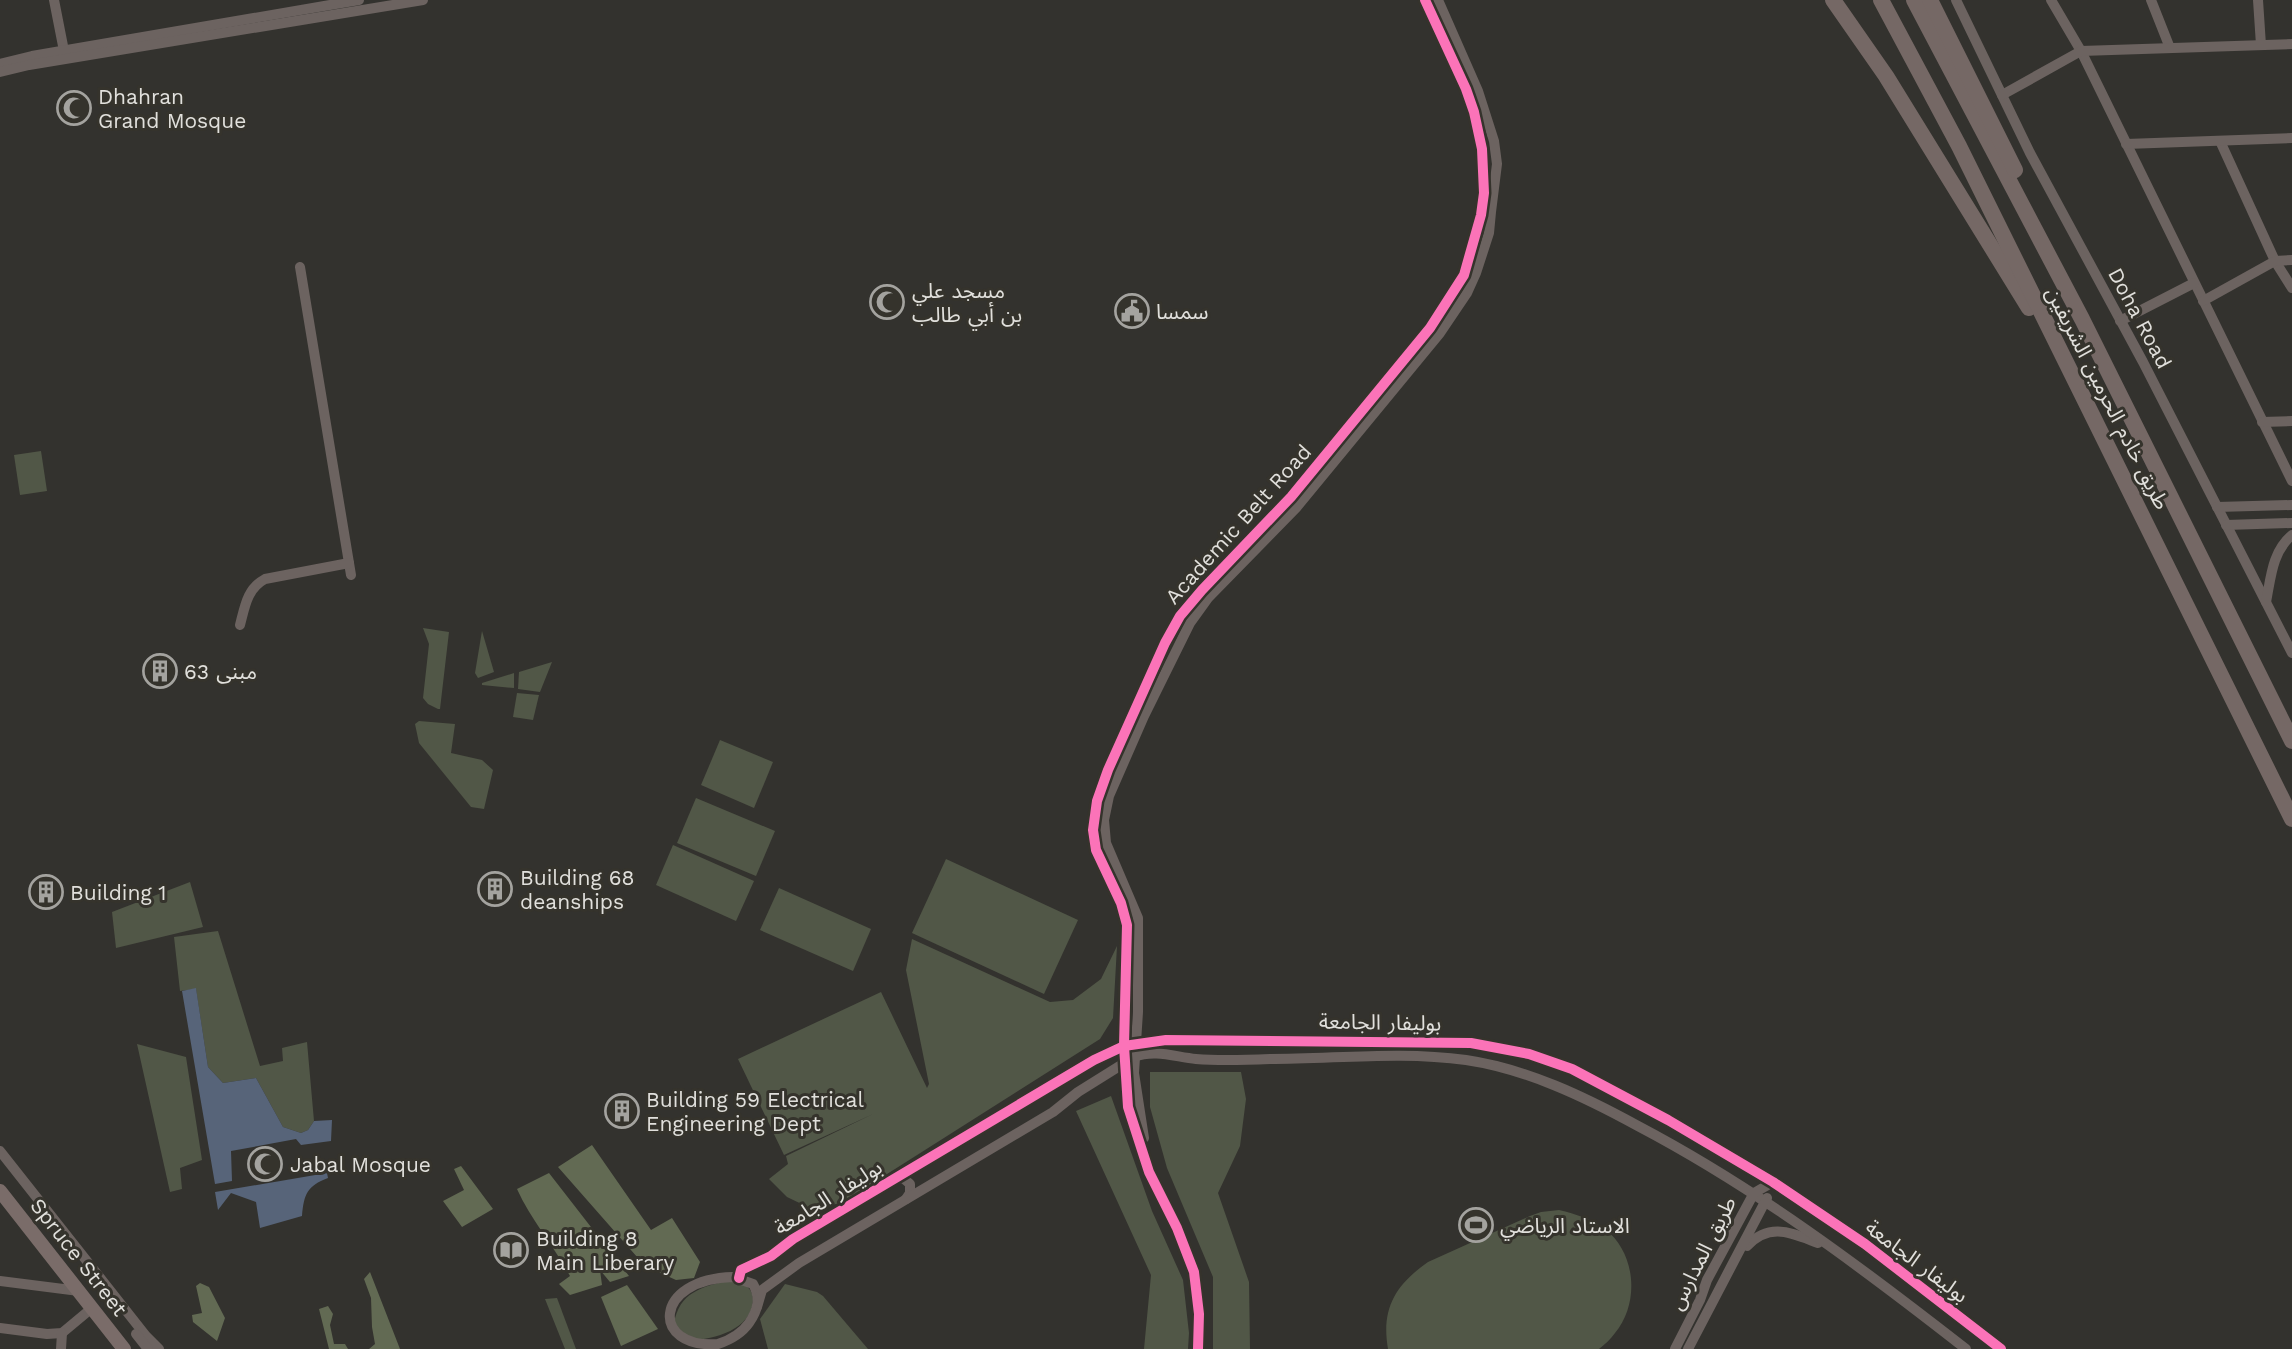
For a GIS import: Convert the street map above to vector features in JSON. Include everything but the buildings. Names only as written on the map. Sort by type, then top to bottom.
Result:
[{"type":"highway","points":[[1833,0],[1900,99],[2031,310],[2104,436]]},
{"type":"highway","name":"طريق خادم الحرمين الشريفين","points":[[1881,0],[1959,146],[2292,819]]},
{"type":"highway","name":"طريق خادم الحرمين الشريفين","points":[[1913,0],[2082,319],[2292,741]]},
{"type":"highway","points":[[1930,0],[2012,164],[2082,319]]},
{"type":"main road","name":"Spruce Street","points":[[0,1191],[5,1202],[124,1349]]},
{"type":"street","points":[[54,0],[65,55]]},
{"type":"street","points":[[0,72],[65,55],[359,0]]},
{"type":"street","points":[[0,64],[423,0]]},
{"type":"street","name":"Academic Belt Road","points":[[1198,1349],[1199,1314],[1194,1272],[1177,1228],[1149,1172],[1128,1107],[1130,1060],[1127,926],[1121,903],[1096,850],[1093,830],[1097,801],[1108,770],[1165,643],[1180,616],[1277,513],[1430,328],[1458,288],[1474,245],[1484,193],[1482,149],[1466,89],[1425,0]]},
{"type":"street","name":"Academic Belt Road","points":[[1129,1045],[1138,1012],[1138,918],[1106,843],[1106,807],[1115,780],[1189,623],[1208,598],[1296,508],[1440,333],[1467,293],[1489,233],[1497,164],[1494,141],[1478,91],[1438,0]]},
{"type":"street","name":"Doha Road","points":[[1956,0],[2030,153],[2120,320],[2292,653]]},
{"type":"street","points":[[2051,0],[2081,51],[2292,481]]},
{"type":"street","points":[[2151,0],[2170,48]]},
{"type":"street","points":[[2259,0],[2261,45]]},
{"type":"street","points":[[2002,95],[2081,51],[2292,44]]},
{"type":"street","points":[[2126,144],[2292,138]]},
{"type":"street","points":[[2220,141],[2275,261],[2292,288]]},
{"type":"street","points":[[2203,300],[2275,261],[2292,260]]},
{"type":"street","points":[[300,267],[351,575]]},
{"type":"street","points":[[2120,320],[2194,283]]},
{"type":"street","points":[[2262,422],[2292,421]]},
{"type":"street","points":[[2217,507],[2292,505]]},
{"type":"street","points":[[2226,525],[2292,523]]},
{"type":"street","points":[[2266,602],[2274,561],[2280,547],[2292,534]]},
{"type":"street","points":[[240,625],[248,594],[257,583],[265,579],[349,563]]},
{"type":"street","name":"بوليفار الجامعة","points":[[739,1278],[741,1270],[771,1255],[892,1179],[1094,1060],[1129,1045],[1166,1040],[1471,1043],[1529,1054],[1572,1069],[1668,1120],[1773,1182],[1865,1244],[2001,1349]]},
{"type":"street","points":[[1468,1060],[1471,1043]]},
{"type":"street","name":"بوليفار الجامعة","points":[[757,1307],[762,1290],[783,1274],[1054,1112],[1078,1092],[1143,1054],[1196,1059],[1385,1054],[1468,1060],[1549,1083],[1590,1100],[1683,1149],[1754,1193],[1834,1249],[1966,1349]]},
{"type":"street","name":"Academic Belt Road","points":[[1130,1060],[1143,1136],[1178,1222],[1191,1246],[1202,1281],[1204,1349]]},
{"type":"street","points":[[0,1151],[159,1349]]},
{"type":"street","points":[[0,1162],[148,1349]]},
{"type":"street","points":[[892,1179],[904,1178],[910,1184],[910,1193],[906,1199]]},
{"type":"street","points":[[1688,1349],[1738,1256],[1773,1182]]},
{"type":"street","name":"طريق المدارس","points":[[1675,1349],[1707,1280],[1754,1193],[1773,1182]]},
{"type":"street","points":[[1738,1256],[1757,1236],[1769,1231],[1790,1233],[1834,1249]]},
{"type":"street","points":[[719,1278],[739,1278],[752,1284],[757,1293],[757,1307],[747,1326],[719,1344],[702,1348],[690,1347],[676,1341],[669,1328],[672,1310],[690,1288],[719,1278]]},
{"type":"street","points":[[0,1281],[79,1291]]},
{"type":"street","points":[[0,1328],[47,1334],[62,1333],[92,1308]]},
{"type":"street","points":[[61,1349],[62,1333]]},
{"type":"green space","points":[[41,451],[47,491],[20,495],[14,455]]},
{"type":"green space","points":[[423,628],[449,632],[440,709],[428,704],[423,698],[429,644]]},
{"type":"green space","points":[[482,631],[494,672],[478,678],[475,673]]},
{"type":"green space","points":[[552,662],[540,692],[518,689],[519,672]]},
{"type":"green space","points":[[514,673],[514,688],[482,685],[482,683]]},
{"type":"green space","points":[[517,693],[539,695],[533,720],[513,717]]},
{"type":"green space","points":[[419,721],[455,724],[451,753],[482,760],[493,770],[484,809],[471,807],[419,743],[415,724]]},
{"type":"green space","points":[[720,740],[773,762],[754,808],[701,785]]},
{"type":"green space","points":[[696,798],[775,831],[756,876],[677,843]]},
{"type":"green space","points":[[673,845],[754,881],[736,921],[656,885]]},
{"type":"green space","points":[[946,859],[1078,920],[1044,994],[912,933]]},
{"type":"green space","points":[[190,882],[203,927],[116,948],[112,912]]},
{"type":"green space","points":[[779,888],[871,929],[853,971],[760,930]]},
{"type":"green space","points":[[218,931],[260,1066],[283,1061],[282,1048],[307,1042],[314,1121],[308,1130],[301,1133],[283,1127],[256,1078],[223,1083],[208,1067],[196,989],[180,991],[174,937]]},
{"type":"green space","points":[[912,939],[1050,1002],[1073,1000],[1101,979],[1117,946],[1113,1018],[1100,1039],[843,1202],[814,1210],[787,1197],[769,1179],[788,1164],[786,1156],[873,1114],[784,1155],[738,1059],[881,992],[927,1088],[929,1084],[906,970]]},
{"type":"green space","points":[[137,1044],[186,1057],[202,1160],[180,1168],[182,1189],[170,1192]]},
{"type":"green space","points":[[1150,1072],[1241,1072],[1246,1099],[1240,1146],[1218,1193],[1249,1282],[1250,1349],[1213,1349],[1213,1277],[1167,1168],[1150,1107]]},
{"type":"green space","points":[[1111,1096],[1152,1211],[1183,1280],[1189,1333],[1188,1349],[1144,1349],[1151,1275],[1076,1111]]},
{"type":"green space","points":[[592,1145],[651,1230],[672,1218],[700,1262],[694,1278],[676,1280],[645,1266],[558,1167]]},
{"type":"green space","points":[[461,1166],[493,1209],[462,1227],[443,1201],[464,1190],[454,1169]]},
{"type":"green space","points":[[549,1173],[629,1276],[610,1282],[600,1270],[602,1285],[570,1295],[559,1284],[570,1276],[517,1189]]},
{"type":"green space","points":[[1559,1210],[1583,1217],[1605,1229],[1623,1251],[1628,1265],[1631,1293],[1628,1307],[1615,1333],[1599,1349],[1388,1349],[1387,1322],[1393,1299],[1407,1280],[1428,1262],[1530,1216]]},
{"type":"green space","points":[[370,1272],[400,1349],[369,1349],[375,1344],[371,1298],[364,1279]]},
{"type":"green space","points":[[730,1280],[746,1286],[751,1292],[753,1300],[746,1318],[730,1331],[720,1335],[691,1340],[674,1324],[681,1305],[693,1293]]},
{"type":"green space","points":[[200,1283],[209,1287],[225,1318],[217,1341],[193,1322],[192,1315],[202,1313],[196,1286]]},
{"type":"green space","points":[[785,1284],[823,1296],[868,1349],[768,1349],[760,1319]]},
{"type":"green space","points":[[627,1285],[658,1329],[621,1346],[601,1297]]},
{"type":"green space","points":[[557,1298],[576,1349],[565,1349],[545,1299]]},
{"type":"green space","points":[[328,1306],[333,1314],[330,1325],[334,1344],[345,1344],[348,1349],[329,1349],[319,1309]]},
{"type":"water","points":[[196,988],[208,1067],[223,1083],[256,1078],[283,1127],[301,1133],[308,1130],[314,1121],[332,1120],[331,1141],[301,1145],[296,1139],[231,1151],[232,1181],[215,1184],[182,991]]},
{"type":"water","points":[[327,1173],[328,1178],[315,1184],[308,1192],[302,1216],[260,1228],[256,1202],[231,1193],[218,1210],[215,1192]]},
{"type":"cycle path","points":[[1198,1349],[1199,1314],[1194,1272],[1177,1228],[1149,1172],[1128,1107],[1124,1046],[1127,925],[1121,903],[1096,850],[1093,830],[1097,801],[1108,770],[1165,643],[1180,616],[1291,497],[1430,328],[1464,275],[1481,215],[1484,193],[1482,149],[1466,89],[1425,0]]},
{"type":"cycle path","points":[[739,1278],[741,1270],[771,1256],[793,1239],[1094,1060],[1124,1046],[1166,1040],[1471,1043],[1529,1054],[1572,1069],[1668,1120],[1773,1182],[1865,1244],[2001,1349]]},
{"type":"place","name":"Dhahran Grand Mosque","points":[[74,108]]},
{"type":"place","name":"مسجد علي بن أبي طالب","points":[[887,302]]},
{"type":"place","name":"سمسا","points":[[1132,311]]},
{"type":"place","name":"مبنى 63","points":[[160,671]]},
{"type":"place","name":"Building 68 deanships","points":[[495,889]]},
{"type":"place","name":"Building 1","points":[[46,892]]},
{"type":"place","name":"Building 59 Electrical Engineering Dept","points":[[622,1111]]},
{"type":"place","name":"Jabal Mosque","points":[[265,1164]]},
{"type":"place","name":"الاستاد الرياضي","points":[[1476,1225]]},
{"type":"place","name":"Building 8 Main Liberary","points":[[511,1250]]}]
